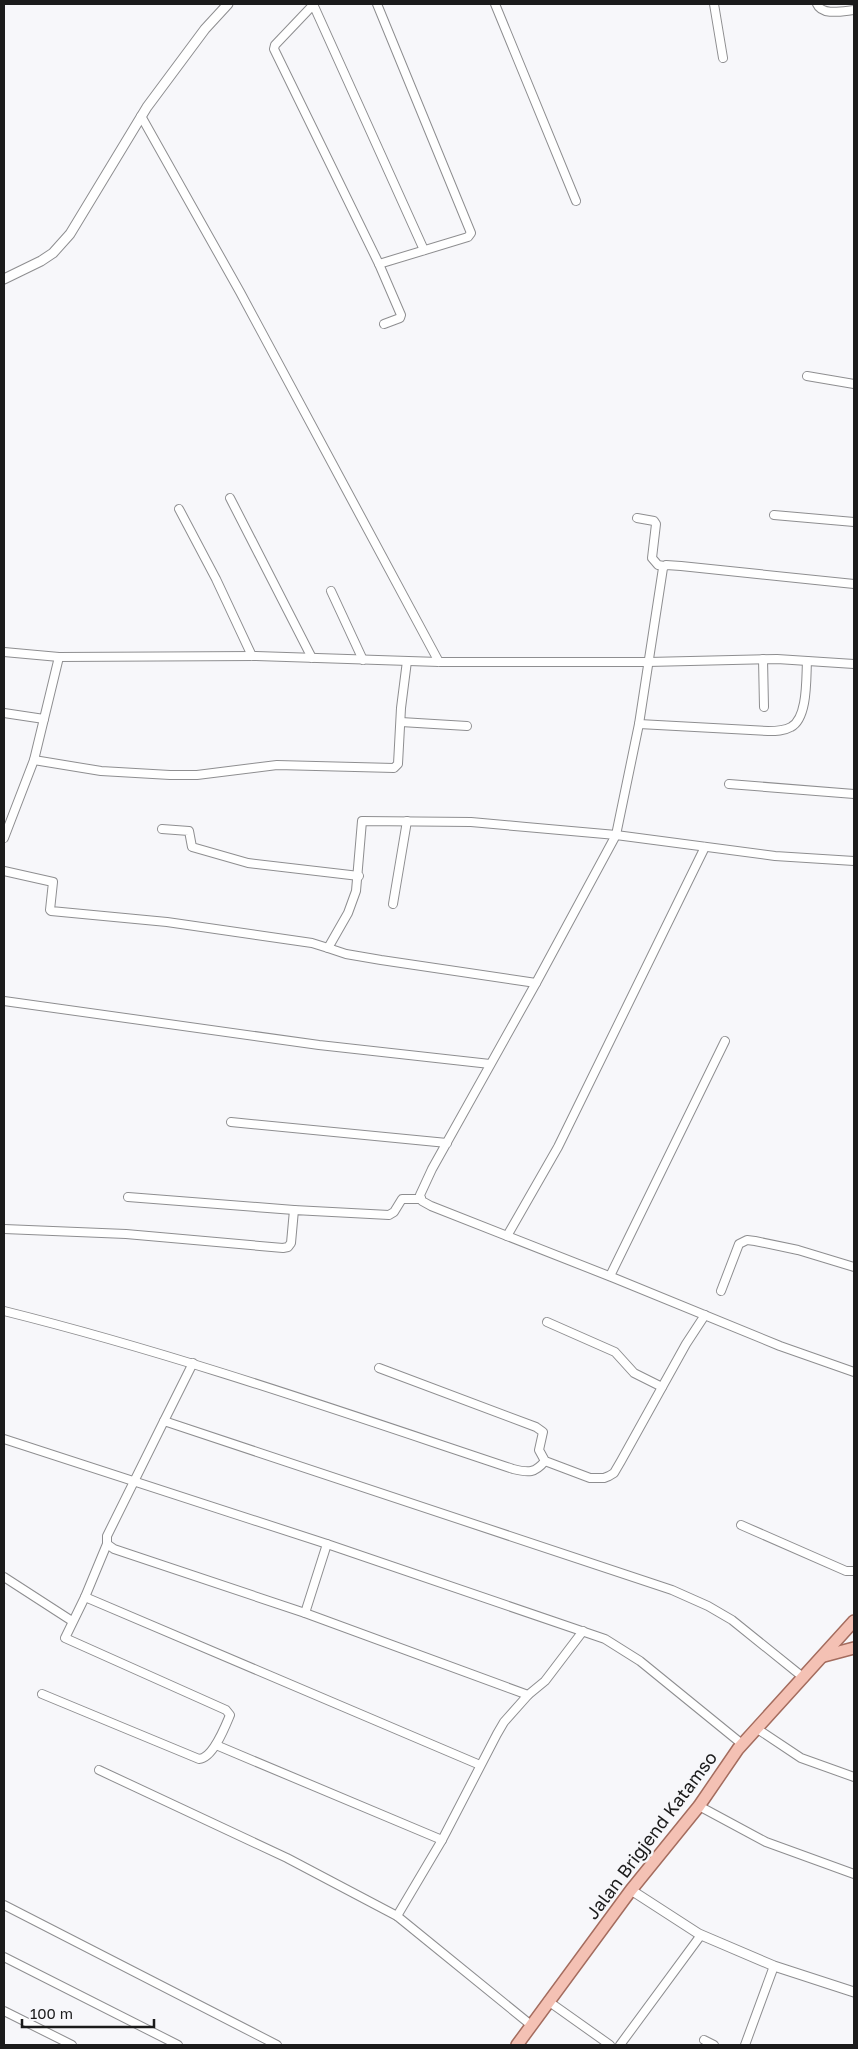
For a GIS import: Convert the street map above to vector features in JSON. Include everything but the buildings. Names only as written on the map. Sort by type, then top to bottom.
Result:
[{"type":"main road","name":"Jalan Brigjend Katamso","points":[[517,2045],[632,1890],[699,1806],[742,1744],[854,1622]]},
{"type":"main road","points":[[824,1656],[854,1648]]},
{"type":"street","points":[[4,279],[53,253],[70,234],[141,116],[205,29],[228,4]]},
{"type":"street","points":[[384,324],[401,316],[379,264],[274,49],[275,45],[314,4],[424,250]]},
{"type":"street","points":[[377,4],[470,230],[468,237],[379,264]]},
{"type":"street","points":[[495,4],[576,201]]},
{"type":"street","points":[[714,4],[723,58]]},
{"type":"street","points":[[817,4],[819,9],[826,11],[854,10]]},
{"type":"street","points":[[141,116],[240,292],[439,662]]},
{"type":"street","points":[[807,376],[854,384]]},
{"type":"street","points":[[230,498],[312,658]]},
{"type":"street","points":[[179,509],[216,579],[252,656]]},
{"type":"street","points":[[774,515],[854,522]]},
{"type":"street","points":[[636,518],[654,521],[656,524],[652,558],[658,565],[854,584]]},
{"type":"street","points":[[420,1199],[422,1187],[536,983],[616,834],[639,724],[664,566]]},
{"type":"street","points":[[331,591],[363,660]]},
{"type":"street","points":[[4,652],[59,657],[252,656],[439,662],[648,662],[763,659],[854,664]]},
{"type":"street","points":[[4,835],[34,760],[59,657]]},
{"type":"street","points":[[763,659],[764,707]]},
{"type":"street","points":[[34,760],[101,771],[170,775],[197,774],[277,765],[394,768],[398,764],[400,722],[407,661]]},
{"type":"street","points":[[639,724],[768,731],[780,731],[790,728],[796,723],[802,710],[807,661]]},
{"type":"street","points":[[4,713],[44,719]]},
{"type":"street","points":[[400,722],[467,726]]},
{"type":"street","points":[[729,784],[854,794]]},
{"type":"street","points":[[328,948],[352,904],[359,876],[362,821],[471,822],[616,834],[775,856],[854,861]]},
{"type":"street","points":[[393,904],[407,821]]},
{"type":"street","points":[[162,829],[188,830],[192,847],[211,851],[239,861],[359,876]]},
{"type":"street","points":[[507,1236],[558,1147],[706,847]]},
{"type":"street","points":[[4,871],[53,882],[50,910],[52,911],[167,922],[312,943],[346,954],[536,983]]},
{"type":"street","points":[[4,1001],[319,1045],[490,1064]]},
{"type":"street","points":[[610,1276],[725,1041]]},
{"type":"street","points":[[231,1122],[447,1142]]},
{"type":"street","points":[[128,1197],[294,1210],[388,1215],[394,1212],[402,1199],[420,1199],[431,1206],[610,1276],[780,1346],[854,1372]]},
{"type":"street","points":[[4,1229],[126,1234],[283,1248],[288,1247],[292,1243],[294,1210]]},
{"type":"street","points":[[722,1291],[739,1244],[747,1240],[798,1250],[854,1267]]},
{"type":"street","points":[[4,1311],[113,1339],[193,1363],[513,1470],[530,1472],[538,1469],[545,1461]]},
{"type":"street","points":[[379,1368],[540,1428],[543,1436],[539,1453],[545,1461],[590,1478],[604,1478],[614,1473],[621,1462],[686,1344],[705,1315]]},
{"type":"street","points":[[547,1322],[616,1352],[634,1373],[662,1387]]},
{"type":"street","points":[[42,1694],[199,1759],[207,1756],[216,1745],[229,1717],[228,1712],[66,1639],[65,1636],[85,1597],[107,1544],[108,1533],[193,1363]]},
{"type":"street","points":[[164,1421],[672,1590],[708,1606],[732,1620],[804,1678]]},
{"type":"street","points":[[4,1439],[327,1544],[616,1644],[635,1656],[742,1744]]},
{"type":"street","points":[[741,1525],[846,1571],[854,1572]]},
{"type":"street","points":[[107,1544],[114,1549],[305,1613],[528,1695]]},
{"type":"street","points":[[305,1613],[327,1544]]},
{"type":"street","points":[[4,1577],[72,1621]]},
{"type":"street","points":[[85,1597],[480,1765]]},
{"type":"street","points":[[397,1916],[442,1840],[504,1722],[528,1695],[545,1681],[583,1632]]},
{"type":"street","points":[[756,1728],[801,1758],[854,1777]]},
{"type":"street","points":[[216,1745],[442,1840]]},
{"type":"street","points":[[100,1770],[287,1858],[397,1916],[531,2025]]},
{"type":"street","points":[[699,1806],[766,1842],[854,1874]]},
{"type":"street","points":[[632,1890],[680,1924],[701,1935],[774,1966],[854,1992]]},
{"type":"street","points":[[4,1905],[277,2045]]},
{"type":"street","points":[[620,2045],[701,1935]]},
{"type":"street","points":[[4,1958],[178,2045]]},
{"type":"street","points":[[745,2045],[774,1966]]},
{"type":"street","points":[[548,2001],[610,2045]]},
{"type":"street","points":[[4,2011],[72,2045]]},
{"type":"street","points":[[704,2040],[714,2045]]}]
